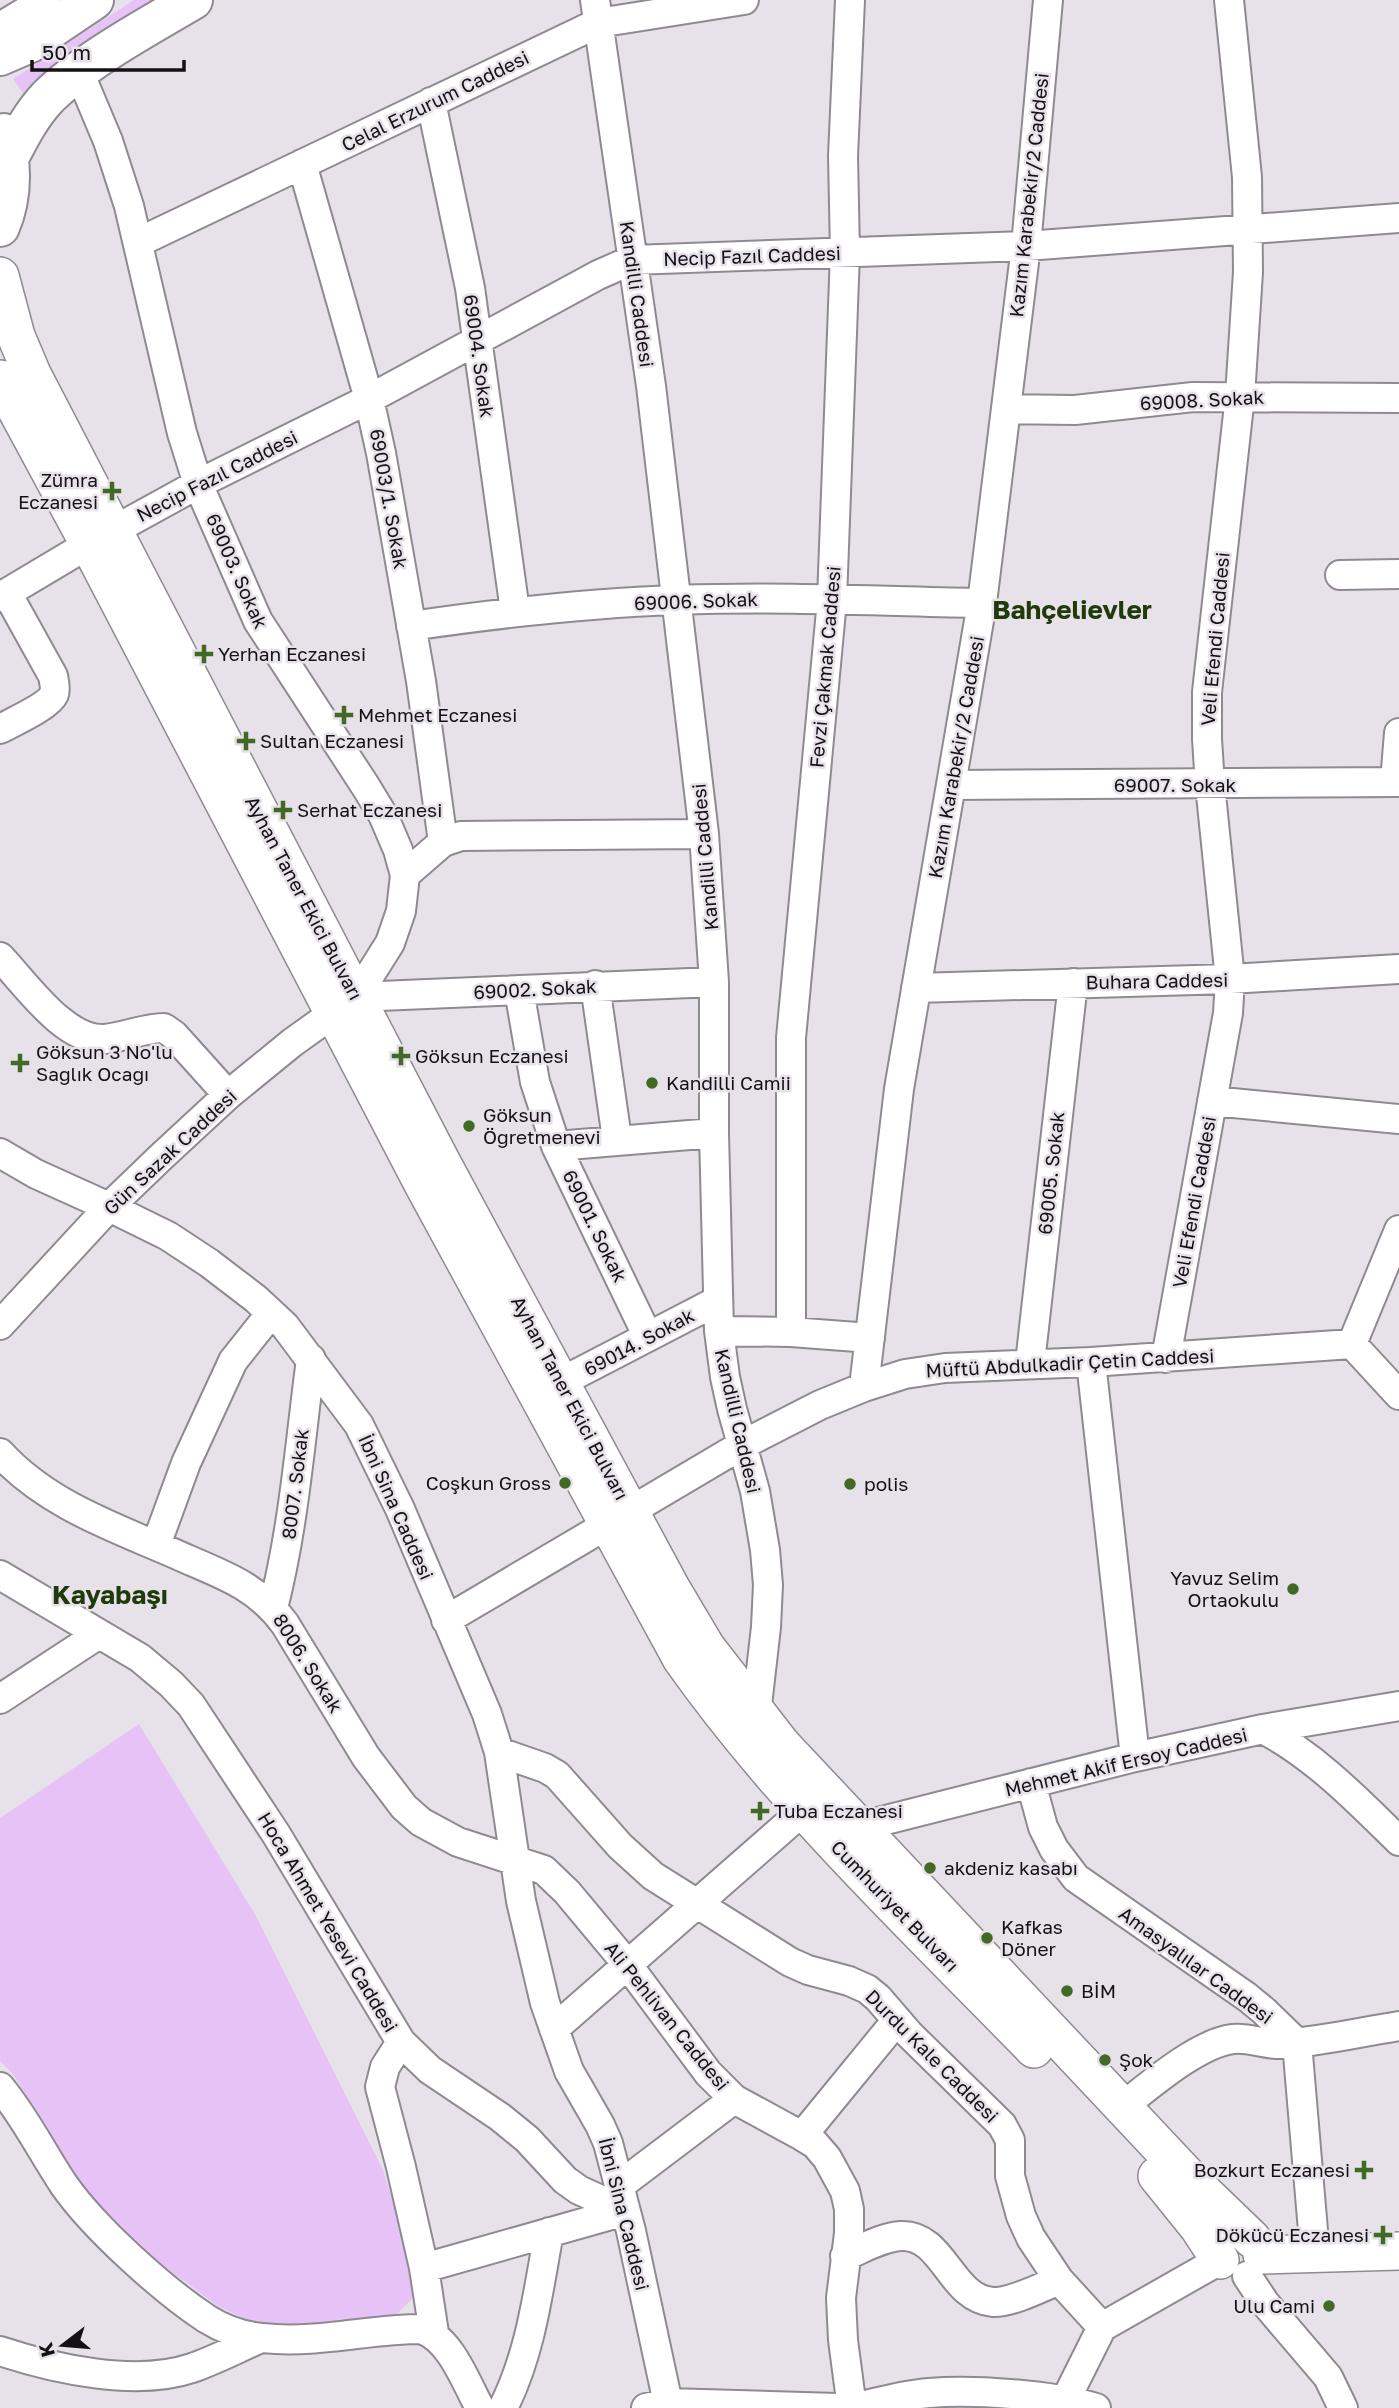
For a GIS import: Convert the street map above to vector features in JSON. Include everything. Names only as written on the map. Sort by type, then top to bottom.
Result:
[{"type":"highway","points":[[0,227],[9,200],[5,140],[28,121],[49,96],[79,72],[193,0]]},
{"type":"highway","points":[[0,57],[30,43],[92,1]]},
{"type":"main road","name":"Ayhan Taner Ekici Bulvarı","points":[[0,276],[16,336],[101,537],[345,1005],[424,1186],[541,1398],[618,1517]]},
{"type":"main road","name":"Ayhan Taner Ekici Bulvarı","points":[[0,379],[101,537]]},
{"type":"main road","name":"Ayhan Taner Ekici Bulvarı","points":[[345,1005],[442,1163],[561,1382],[618,1517]]},
{"type":"main road","name":"Cumhuriyet Bulvarı","points":[[618,1517],[756,1714],[858,1827],[1212,2202],[1245,2258]]},
{"type":"main road","name":"Cumhuriyet Bulvarı","points":[[618,1517],[681,1658],[720,1712],[804,1810],[1163,2182],[1199,2228],[1245,2258]]},
{"type":"main road","points":[[1245,2258],[1399,2251]]},
{"type":"street","points":[[0,27],[45,0]]},
{"type":"street","name":"Celal Erzurum Caddesi","points":[[139,242],[431,102],[596,11],[744,0]]},
{"type":"street","name":"Fevzi Çakmak Caddesi","points":[[791,1332],[791,1038],[832,600],[845,253],[844,156],[850,0]]},
{"type":"street","name":"Kazım Karabekir/2 Caddesi","points":[[864,1387],[899,1090],[982,603],[1026,246],[1048,0]]},
{"type":"street","name":"Veli Efendi Caddesi","points":[[1166,1358],[1228,1013],[1230,979],[1207,739],[1207,692],[1240,396],[1249,229],[1247,177],[1229,0]]},
{"type":"street","name":"Kandilli Caddesi","points":[[596,11],[650,386],[704,834],[714,982],[714,1133],[719,1331],[725,1377],[755,1491],[768,1585],[756,1714]]},
{"type":"street","name":"69003. Sokak","points":[[79,72],[108,141],[139,242],[172,391],[198,484],[258,621],[366,787],[383,815],[398,850],[405,875],[401,911],[390,943],[345,1005]]},
{"type":"street","name":"69004. Sokak","points":[[431,102],[470,288],[515,611]]},
{"type":"street","name":"69003/1. Sokak","points":[[302,164],[382,453],[443,842]]},
{"type":"street","name":"Necip Fazıl Caddesi","points":[[4,595],[101,537],[198,484],[369,399],[598,275],[632,260],[1026,246],[1399,218]]},
{"type":"street","name":"69008. Sokak","points":[[1006,409],[1075,410],[1193,397],[1399,398]]},
{"type":"street","points":[[1340,575],[1399,574]]},
{"type":"street","points":[[0,729],[47,703],[54,695],[55,686],[53,676],[4,595]]},
{"type":"street","name":"69006. Sokak","points":[[411,626],[515,611],[676,600],[982,603]]},
{"type":"street","points":[[1397,782],[1399,733]]},
{"type":"street","name":"69007. Sokak","points":[[952,785],[1397,782]]},
{"type":"street","points":[[405,875],[443,842],[461,836],[704,834]]},
{"type":"street","points":[[0,957],[69,1030],[80,1036],[99,1039],[164,1028],[174,1035],[228,1095]]},
{"type":"street","name":"Buhara Caddesi","points":[[916,988],[1230,979],[1399,969]]},
{"type":"street","name":"69002. Sokak","points":[[345,1005],[595,985],[714,982]]},
{"type":"street","name":"69005. Sokak","points":[[1030,1363],[1073,983]]},
{"type":"street","points":[[595,985],[617,1139]]},
{"type":"street","name":"69001. Sokak","points":[[519,990],[535,1082],[556,1146],[648,1337]]},
{"type":"street","name":"Gün Sazak Caddesi","points":[[0,1325],[110,1207],[228,1095],[345,1005]]},
{"type":"street","points":[[1212,1101],[1399,1119]]},
{"type":"street","points":[[556,1146],[714,1133]]},
{"type":"street","name":"İbni Sina Caddesi","points":[[0,1153],[36,1174],[168,1236],[247,1291],[285,1326],[359,1425],[400,1509],[487,1713],[499,1752],[514,1860],[535,1966],[569,2071],[608,2143],[622,2198],[661,2406]]},
{"type":"street","points":[[1399,1230],[1352,1344],[1399,1395]]},
{"type":"street","name":"69014. Sokak","points":[[561,1382],[717,1301]]},
{"type":"street","points":[[156,1545],[186,1463],[233,1362],[271,1313]]},
{"type":"street","points":[[719,1331],[791,1332],[870,1338]]},
{"type":"street","name":"Müftü Abdulkadir Çetin Caddesi","points":[[446,1619],[742,1445],[820,1405],[905,1374],[945,1368],[1091,1363],[1352,1344]]},
{"type":"street","name":"8007. Sokak","points":[[273,1608],[291,1519],[311,1359]]},
{"type":"street","points":[[1091,1363],[1135,1757]]},
{"type":"street","name":"8006. Sokak","points":[[0,1453],[27,1478],[69,1507],[240,1584],[260,1596],[273,1608],[366,1757],[404,1807],[421,1822],[458,1842],[514,1860]]},
{"type":"street","name":"Hoca Ahmet Yesevi Caddesi","points":[[0,1575],[157,1670],[191,1705],[276,1834],[401,2042],[430,2070],[500,2117],[527,2139],[565,2180],[579,2190],[622,2198]]},
{"type":"street","points":[[0,1699],[99,1634]]},
{"type":"street","points":[[1263,1729],[1399,1706]]},
{"type":"street","name":"Mehmet Akif Ersoy Caddesi","points":[[858,1827],[1135,1757],[1263,1729],[1289,1743],[1311,1760],[1342,1786],[1399,1842]]},
{"type":"street","name":"Durdu Kale Caddesi","points":[[499,1752],[557,1775],[632,1858],[698,1904],[790,1962],[867,1989],[1002,2125],[1010,2140],[1010,2176],[1021,2216],[1038,2250],[1059,2280],[1102,2327]]},
{"type":"street","name":"Amasyalılar Caddesi","points":[[1031,1783],[1043,1827],[1054,1850],[1076,1878],[1247,1997],[1297,2043]]},
{"type":"street","points":[[554,2029],[804,1810]]},
{"type":"street","name":"Ali Pehlivan Caddesi","points":[[514,1860],[544,1870],[556,1880],[627,1964],[702,2066],[734,2099],[815,2144],[827,2158],[845,2191],[849,2209],[849,2233],[841,2298],[842,2330],[853,2408]]},
{"type":"street","points":[[802,2136],[897,2020]]},
{"type":"street","points":[[1122,2107],[1165,2073],[1217,2044],[1232,2039],[1276,2045],[1399,2026]]},
{"type":"street","points":[[401,2042],[380,2077],[380,2087],[424,2267],[433,2333],[453,2360],[480,2408]]},
{"type":"street","points":[[1297,2043],[1315,2254]]},
{"type":"street","points":[[0,2087],[15,2105],[65,2185],[107,2232],[148,2271],[208,2319],[231,2330],[261,2338],[343,2337],[407,2329],[421,2329],[433,2333]]},
{"type":"street","points":[[424,2267],[549,2232],[622,2198],[734,2099]]},
{"type":"street","points":[[503,2408],[524,2358],[536,2310],[549,2232]]},
{"type":"street","points":[[845,2256],[889,2239],[902,2236],[915,2238],[942,2260],[967,2292],[975,2297],[996,2302],[1059,2280]]},
{"type":"street","points":[[1065,2401],[1102,2327],[1245,2258],[1265,2304],[1328,2377],[1343,2408]]},
{"type":"street","points":[[0,2351],[54,2365],[104,2374],[137,2376],[191,2369],[261,2338]]},
{"type":"street","points":[[853,2408],[929,2393],[1009,2395],[1065,2401],[1096,2408]]},
{"type":"street","points":[[661,2406],[837,2408]]},
{"type":"shaded area","points":[[134,0],[166,0],[109,34],[23,93],[13,79]]},
{"type":"shaded area","points":[[139,1724],[256,1916],[383,2170],[416,2275],[414,2297],[396,2315],[373,2324],[266,2329],[218,2306],[160,2263],[80,2186],[47,2126],[12,2073],[0,2061],[0,1818]]},
{"type":"place","name":"Zümra Eczanesi","points":[[112,491]]},
{"type":"place","name":"Yerhan Eczanesi","points":[[204,654]]},
{"type":"place","name":"Mehmet Eczanesi","points":[[344,715]]},
{"type":"place","name":"Sultan Eczanesi","points":[[246,741]]},
{"type":"place","name":"Serhat Eczanesi","points":[[283,810]]},
{"type":"place","name":"Göksun Eczanesi","points":[[401,1056]]},
{"type":"place","name":"Göksun 3 No'lu Sağlık Ocağı","points":[[20,1063]]},
{"type":"place","name":"Kandilli Camii","points":[[652,1083]]},
{"type":"place","name":"Göksun Öğretmenevi","points":[[469,1126]]},
{"type":"place","name":"Coşkun Gross","points":[[565,1483]]},
{"type":"place","name":"polis","points":[[850,1484]]},
{"type":"place","name":"Yavuz Selim Ortaokulu","points":[[1293,1589]]},
{"type":"place","name":"Tuba Eczanesi","points":[[760,1811]]},
{"type":"place","name":"akdeniz kasabı","points":[[930,1868]]},
{"type":"place","name":"Kafkas Döner","points":[[987,1938]]},
{"type":"place","name":"BİM","points":[[1067,1991]]},
{"type":"place","name":"Şok","points":[[1105,2060]]},
{"type":"place","name":"Bozkurt Eczanesi","points":[[1364,2170]]},
{"type":"place","name":"Dökücü Eczanesi","points":[[1383,2235]]},
{"type":"place","name":"Ulu Cami","points":[[1329,2306]]},
{"type":"district","name":"Bahçelievler","points":[[1072,610]]},
{"type":"district","name":"Kayabaşı","points":[[110,1595]]}]
